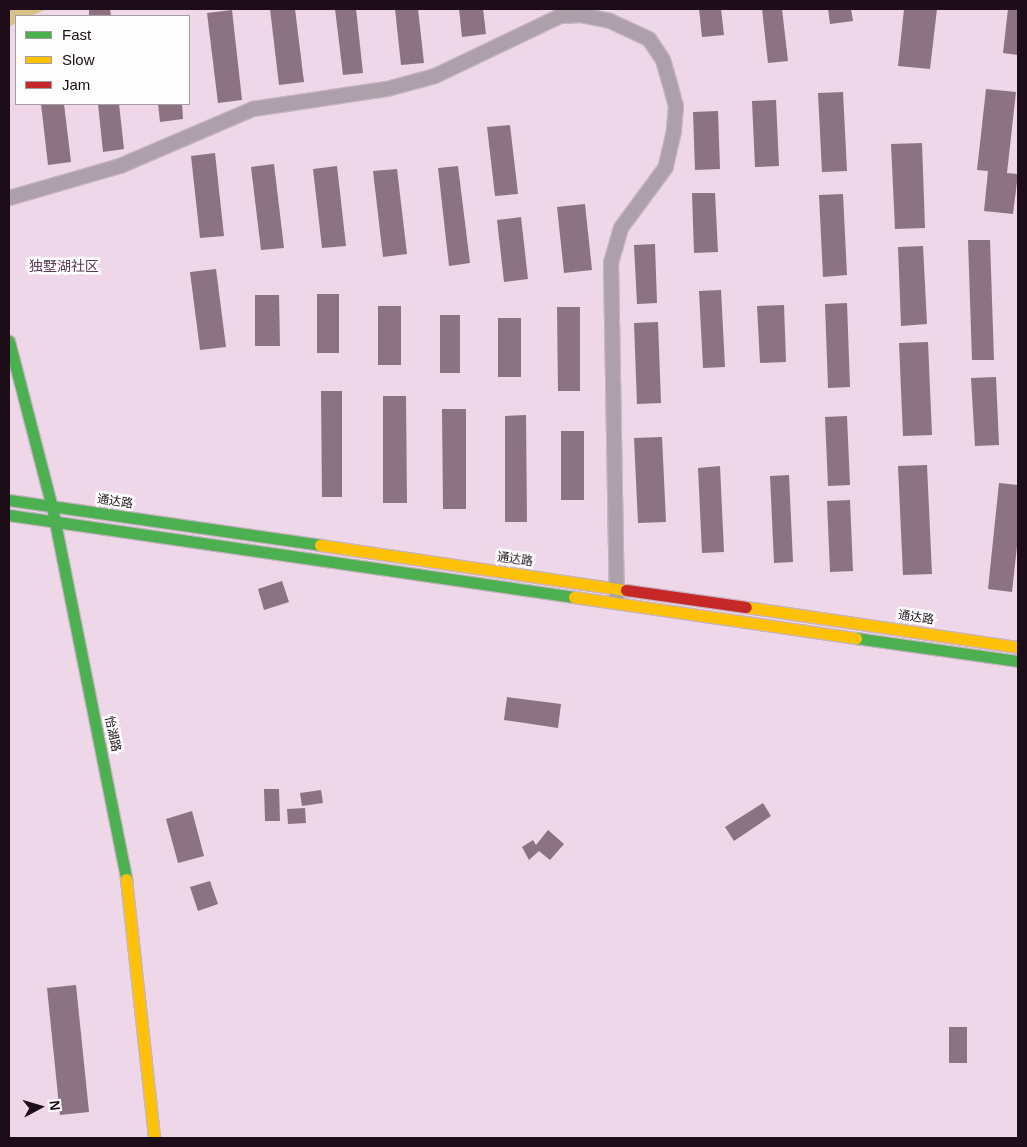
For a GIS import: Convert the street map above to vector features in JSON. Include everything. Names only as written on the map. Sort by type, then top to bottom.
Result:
[{"type":"main road","name":"怡湖路","points":[[9,341],[52,507],[125,872],[154,1138]]},
{"type":"main road","name":"通达路","points":[[9,500],[1018,646]]},
{"type":"main road","points":[[9,515],[1018,661]]},
{"type":"street","points":[[9,198],[120,166],[253,109],[387,89],[434,76],[560,16],[580,15],[610,21],[649,39],[663,60],[676,106],[671,155],[666,167],[621,228],[611,263],[617,603]]},
{"type":"shaded area","points":[[9,9],[47,9],[33,15],[15,15],[15,24],[9,27]]},
{"type":"building","points":[[89,9],[110,9],[111,15],[89,15]]},
{"type":"building","points":[[270,9],[295,9],[304,82],[279,85]]},
{"type":"building","points":[[335,9],[356,9],[363,73],[343,75]]},
{"type":"building","points":[[395,9],[418,9],[424,63],[401,65]]},
{"type":"building","points":[[459,9],[483,9],[486,34],[462,37]]},
{"type":"building","points":[[699,9],[721,9],[724,35],[702,37]]},
{"type":"building","points":[[762,9],[782,9],[788,61],[768,63]]},
{"type":"building","points":[[828,9],[851,9],[853,21],[830,24]]},
{"type":"building","points":[[904,9],[937,9],[930,69],[898,66]]},
{"type":"building","points":[[1008,9],[1018,9],[1018,55],[1003,53]]},
{"type":"building","points":[[232,10],[242,100],[218,103],[207,13]]},
{"type":"building","points":[[986,89],[1016,92],[1007,173],[1018,174],[1013,214],[984,211],[988,171],[977,170]]},
{"type":"building","points":[[843,92],[847,171],[822,172],[818,93]]},
{"type":"building","points":[[776,100],[779,166],[755,167],[752,101]]},
{"type":"building","points":[[41,105],[64,105],[71,162],[48,165]]},
{"type":"building","points":[[98,105],[119,105],[124,149],[103,152]]},
{"type":"building","points":[[158,105],[182,105],[183,119],[160,122]]},
{"type":"building","points":[[718,111],[720,169],[695,170],[693,112]]},
{"type":"building","points":[[510,125],[518,194],[495,196],[487,127]]},
{"type":"building","points":[[922,143],[925,228],[895,229],[891,144]]},
{"type":"building","points":[[215,153],[224,236],[200,238],[191,156]]},
{"type":"building","points":[[274,164],[284,248],[261,250],[251,167]]},
{"type":"building","points":[[337,166],[346,246],[322,248],[313,169]]},
{"type":"building","points":[[458,166],[470,263],[449,266],[438,168]]},
{"type":"building","points":[[397,169],[407,254],[383,257],[373,171]]},
{"type":"building","points":[[692,193],[715,193],[718,252],[694,253]]},
{"type":"building","points":[[843,194],[847,275],[823,277],[819,195]]},
{"type":"building","points":[[585,204],[592,270],[564,273],[557,207]]},
{"type":"building","points":[[521,217],[528,279],[504,282],[497,220]]},
{"type":"building","points":[[968,240],[990,240],[994,360],[972,360]]},
{"type":"building","points":[[655,244],[657,303],[637,304],[634,245]]},
{"type":"building","points":[[923,246],[927,324],[901,326],[898,247]]},
{"type":"building","points":[[216,269],[226,347],[200,350],[190,272]]},
{"type":"building","points":[[721,290],[725,367],[703,368],[699,291]]},
{"type":"building","points":[[317,294],[339,294],[339,353],[317,353]]},
{"type":"building","points":[[255,295],[279,295],[280,346],[255,346]]},
{"type":"building","points":[[847,303],[850,387],[828,388],[825,304]]},
{"type":"building","points":[[784,305],[786,362],[760,363],[757,306]]},
{"type":"building","points":[[378,306],[401,306],[401,365],[378,365]]},
{"type":"building","points":[[557,307],[580,307],[580,391],[558,391]]},
{"type":"building","points":[[440,315],[460,315],[460,373],[440,373]]},
{"type":"building","points":[[498,318],[521,318],[521,377],[498,377]]},
{"type":"building","points":[[658,322],[661,403],[637,404],[634,323]]},
{"type":"building","points":[[928,342],[932,435],[903,436],[899,343]]},
{"type":"building","points":[[996,377],[999,445],[975,446],[971,378]]},
{"type":"building","points":[[321,391],[342,391],[342,497],[322,497]]},
{"type":"building","points":[[383,396],[406,396],[407,503],[383,503]]},
{"type":"building","points":[[442,409],[466,409],[466,509],[443,509]]},
{"type":"building","points":[[526,415],[527,522],[505,522],[505,416]]},
{"type":"building","points":[[847,416],[850,485],[828,486],[825,417]]},
{"type":"building","points":[[561,431],[584,431],[584,500],[561,500]]},
{"type":"building","points":[[662,437],[666,522],[638,523],[634,438]]},
{"type":"building","points":[[927,465],[932,574],[903,575],[898,466]]},
{"type":"building","points":[[720,466],[724,552],[702,553],[698,468]]},
{"type":"building","points":[[789,475],[793,562],[774,563],[770,476]]},
{"type":"building","points":[[999,483],[1018,485],[1018,537],[1012,592],[988,589]]},
{"type":"building","points":[[850,500],[853,571],[830,572],[827,501]]},
{"type":"building","points":[[282,581],[289,602],[264,610],[258,589]]},
{"type":"building","points":[[507,697],[561,704],[558,728],[504,720]]},
{"type":"building","points":[[264,789],[279,789],[280,821],[265,821]]},
{"type":"building","points":[[321,790],[323,803],[302,806],[300,793]]},
{"type":"building","points":[[763,803],[771,816],[734,841],[725,827]]},
{"type":"building","points":[[305,808],[306,823],[288,824],[287,809]]},
{"type":"building","points":[[192,811],[204,856],[178,863],[166,819]]},
{"type":"building","points":[[548,830],[564,844],[550,860],[539,851],[529,860],[522,847],[533,840],[536,845]]},
{"type":"building","points":[[210,881],[218,904],[198,911],[190,887]]},
{"type":"building","points":[[76,985],[89,1112],[60,1115],[47,988]]},
{"type":"building","points":[[949,1027],[967,1027],[967,1063],[949,1063]]},
{"type":"traffic: fast","points":[[9,341],[52,507],[126,879]]},
{"type":"traffic: fast","points":[[9,500],[320,545]]},
{"type":"traffic: fast","points":[[9,515],[574,597]]},
{"type":"traffic: fast","points":[[856,638],[1018,661]]},
{"type":"traffic: slow","points":[[320,545],[626,590]]},
{"type":"traffic: slow","points":[[574,597],[856,638]]},
{"type":"traffic: slow","points":[[746,607],[1018,647]]},
{"type":"traffic: slow","points":[[126,879],[154,1138]]},
{"type":"traffic: jam","points":[[626,590],[746,607]]},
{"type":"district","name":"独墅湖社区","points":[[64,266]]}]
